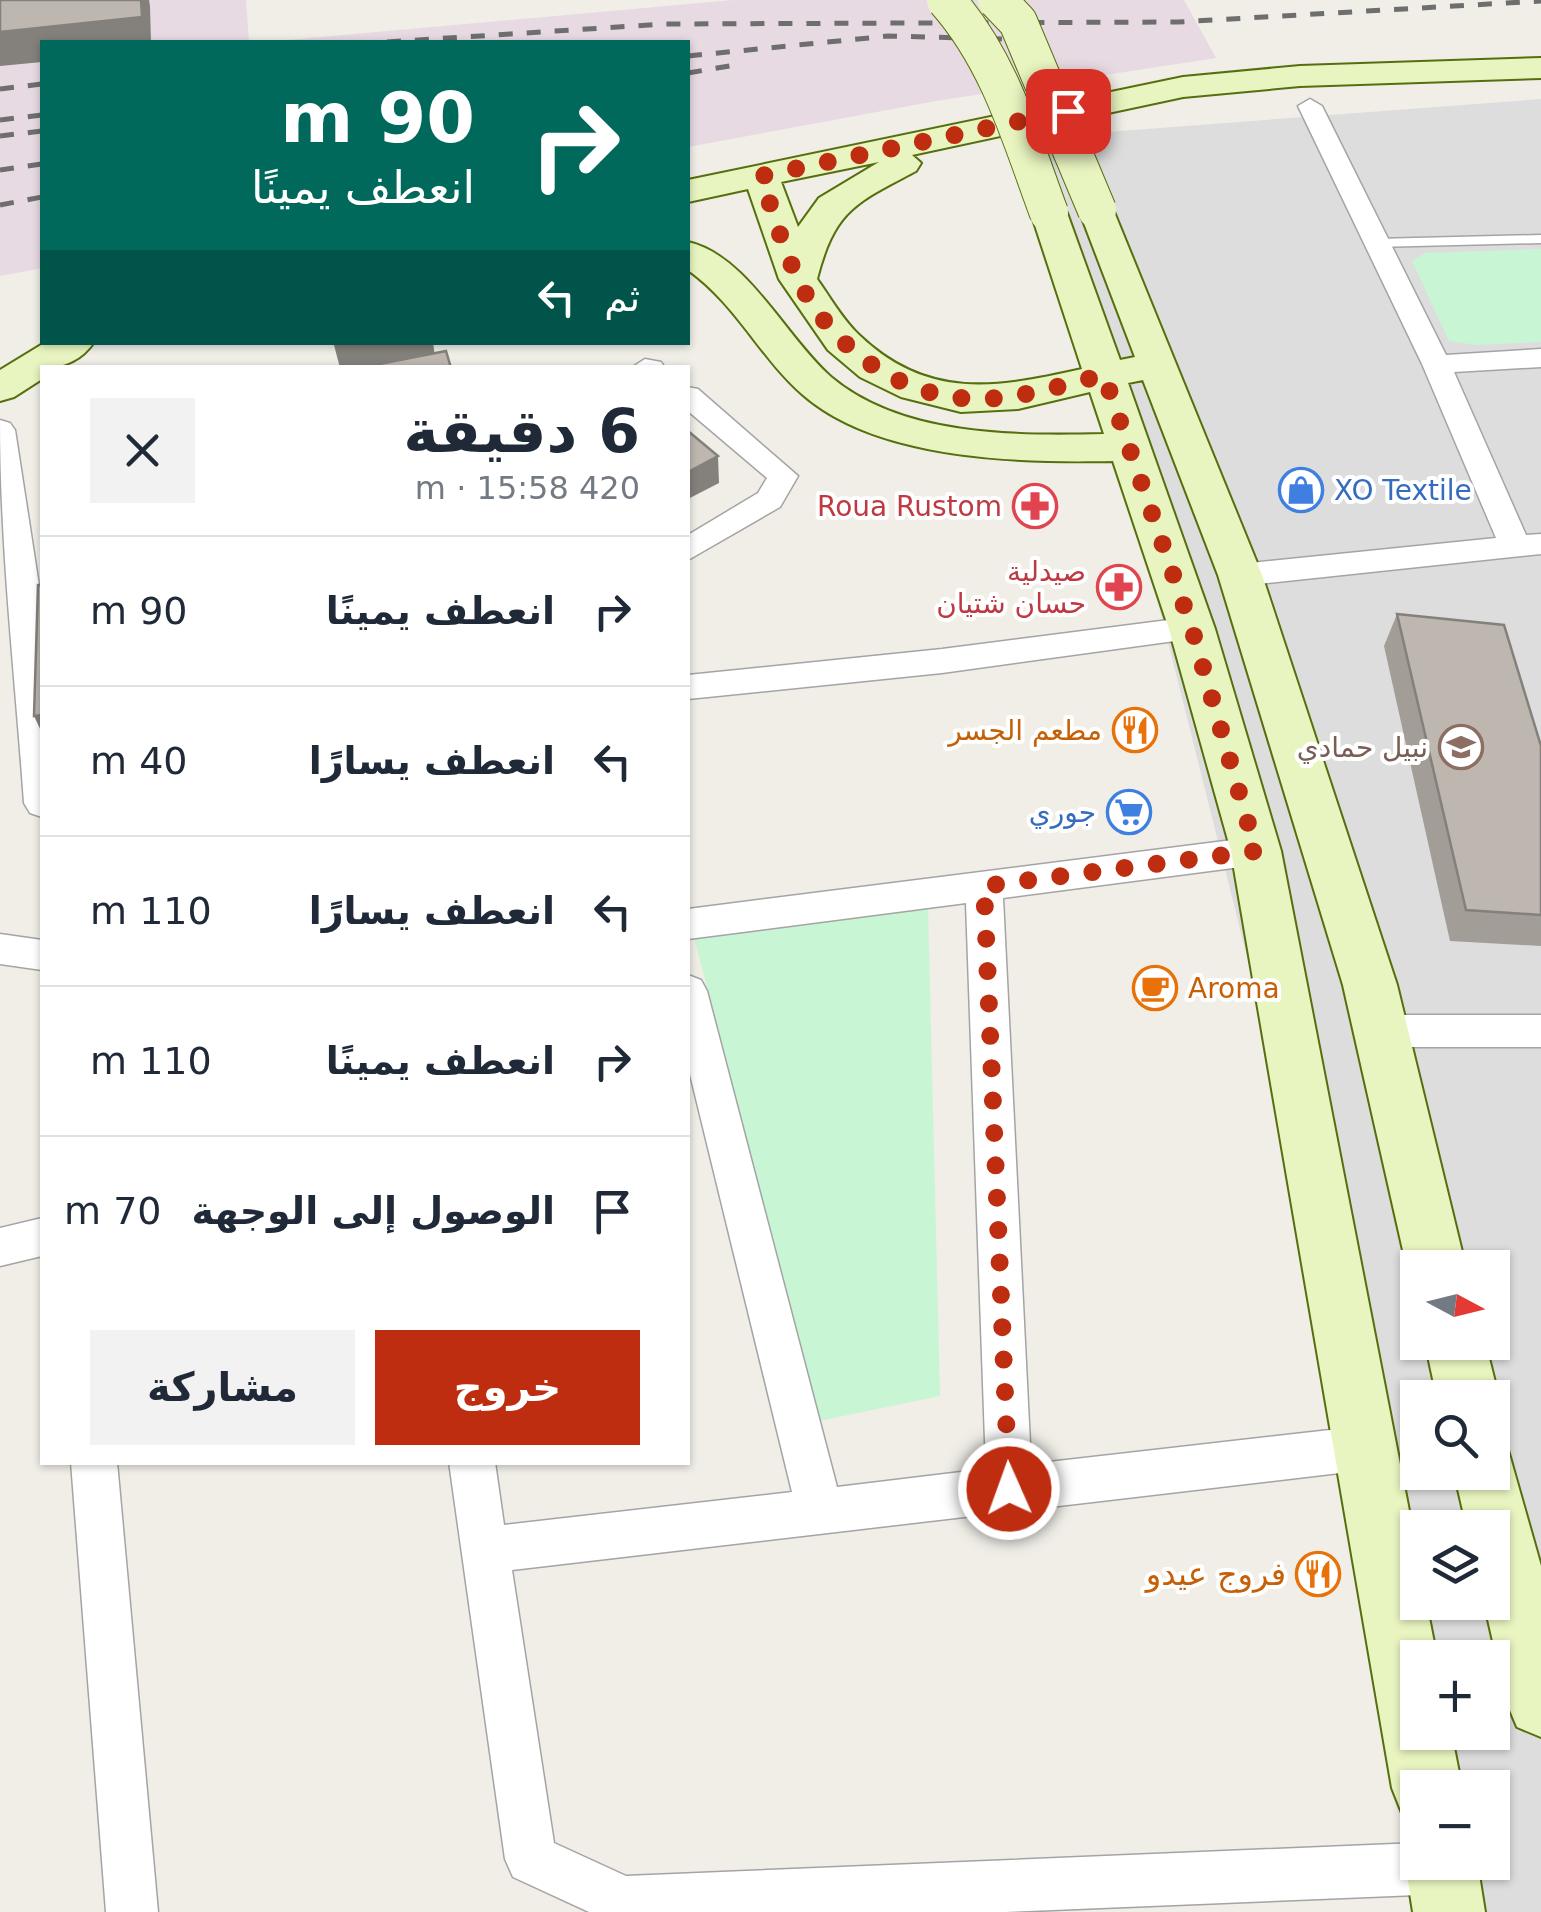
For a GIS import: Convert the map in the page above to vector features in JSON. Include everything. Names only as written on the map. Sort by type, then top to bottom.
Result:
[{"type":"main road","points":[[946,0],[960,14],[1161,364],[1240,575],[1370,985],[1433,1250]]},
{"type":"main road","points":[[997,0],[1018,22],[1073,212],[1104,375],[1192,629],[1256,851],[1424,1770]]},
{"type":"main road","points":[[690,212],[764,186],[1183,86],[1300,76],[1541,68]]},
{"type":"main road","points":[[690,191],[764,186],[903,164],[1168,113],[1541,92]]},
{"type":"main road","points":[[798,280],[807,238],[822,212],[848,193],[903,164]]},
{"type":"main road","points":[[764,186],[798,280],[842,342],[874,368],[915,388],[962,398],[1018,396],[1161,364]]},
{"type":"main road","points":[[690,254],[708,265],[750,306],[818,388],[865,418],[993,443],[1068,449],[1126,447]]},
{"type":"main road","points":[[0,388],[71,345]]},
{"type":"main road","points":[[81,365],[109,345]]},
{"type":"main road","points":[[0,421],[40,393]]},
{"type":"main road","points":[[1490,1490],[1541,1703]]},
{"type":"street","points":[[1240,575],[1528,545],[1310,106]]},
{"type":"street","points":[[1436,364],[1541,358]]},
{"type":"street","points":[[690,398],[783,476],[769,500],[690,548]]},
{"type":"street","points":[[0,430],[33,572],[40,742]]},
{"type":"street","points":[[690,687],[942,662],[1192,629]]},
{"type":"street","points":[[690,924],[1256,851]]},
{"type":"street","points":[[984,886],[1009,1489]]},
{"type":"street","points":[[0,948],[40,954]]},
{"type":"street","points":[[690,999],[820,1511]]},
{"type":"street","points":[[1381,1031],[1541,1031]]},
{"type":"street","points":[[0,1247],[40,1238]]},
{"type":"street","points":[[487,1550],[1365,1448]]},
{"type":"street","points":[[94,1465],[132,1912]]},
{"type":"street","points":[[473,1465],[531,1860],[625,1902],[1444,1881]]},
{"type":"lane","points":[[1375,243],[1541,239]]},
{"type":"shaded area","points":[[0,0],[246,0],[249,40],[40,40],[40,268],[0,276]]},
{"type":"shaded area","points":[[733,0],[1184,0],[1216,58],[936,101],[690,147],[690,40],[287,40]]},
{"type":"shaded area","points":[[1541,99],[1541,1912],[1487,1912],[1479,1880],[1510,1880],[1510,1770],[1451,1770],[1446,1750],[1510,1750],[1510,1640],[1419,1640],[1414,1620],[1510,1620],[1510,1510],[1400,1510],[1400,1565],[1041,137]]},
{"type":"green space","points":[[1541,249],[1541,342],[1477,345],[1449,341],[1412,261],[1425,253]]},
{"type":"green space","points":[[928,907],[940,1396],[819,1421],[694,937]]},
{"type":"building","points":[[0,0],[141,0],[142,17],[0,32]]},
{"type":"building","points":[[446,351],[450,365],[374,365]]},
{"type":"building","points":[[690,433],[718,456],[690,471]]},
{"type":"building","points":[[38,585],[40,585],[40,715],[34,716]]},
{"type":"building","name":"نبيل حمادي","points":[[1397,614],[1504,625],[1541,746],[1541,915],[1466,910]]},
{"type":"railway","points":[[418,40],[664,24],[1178,22],[1541,1]]},
{"type":"railway","points":[[690,56],[888,36],[1002,39]]},
{"type":"railway","points":[[690,73],[741,64]]},
{"type":"railway","points":[[0,89],[40,84]]},
{"type":"railway","points":[[0,120],[40,115]]},
{"type":"railway","points":[[0,136],[40,131]]},
{"type":"railway","points":[[0,170],[40,164]]},
{"type":"railway","points":[[0,205],[40,197]]},
{"type":"place","name":"XO Textile","points":[[1301,490]]},
{"type":"place","name":"Roua Rustom","points":[[1035,506]]},
{"type":"place","name":"صيدلية حسان شتيان","points":[[1119,587]]},
{"type":"place","name":"مطعم الجسر","points":[[1135,730]]},
{"type":"place","name":"نبيل حمادي","points":[[1461,747]]},
{"type":"place","name":"جوري","points":[[1129,812]]},
{"type":"place","name":"Aroma","points":[[1155,988]]},
{"type":"place","name":"فروج عيدو","points":[[1318,1574]]},
{"type":"route","points":[[1009,1489],[984,886],[1256,851],[1192,629],[1104,375],[1018,396],[962,398],[915,388],[874,368],[842,342],[798,280],[761,176],[1068,111]]}]
